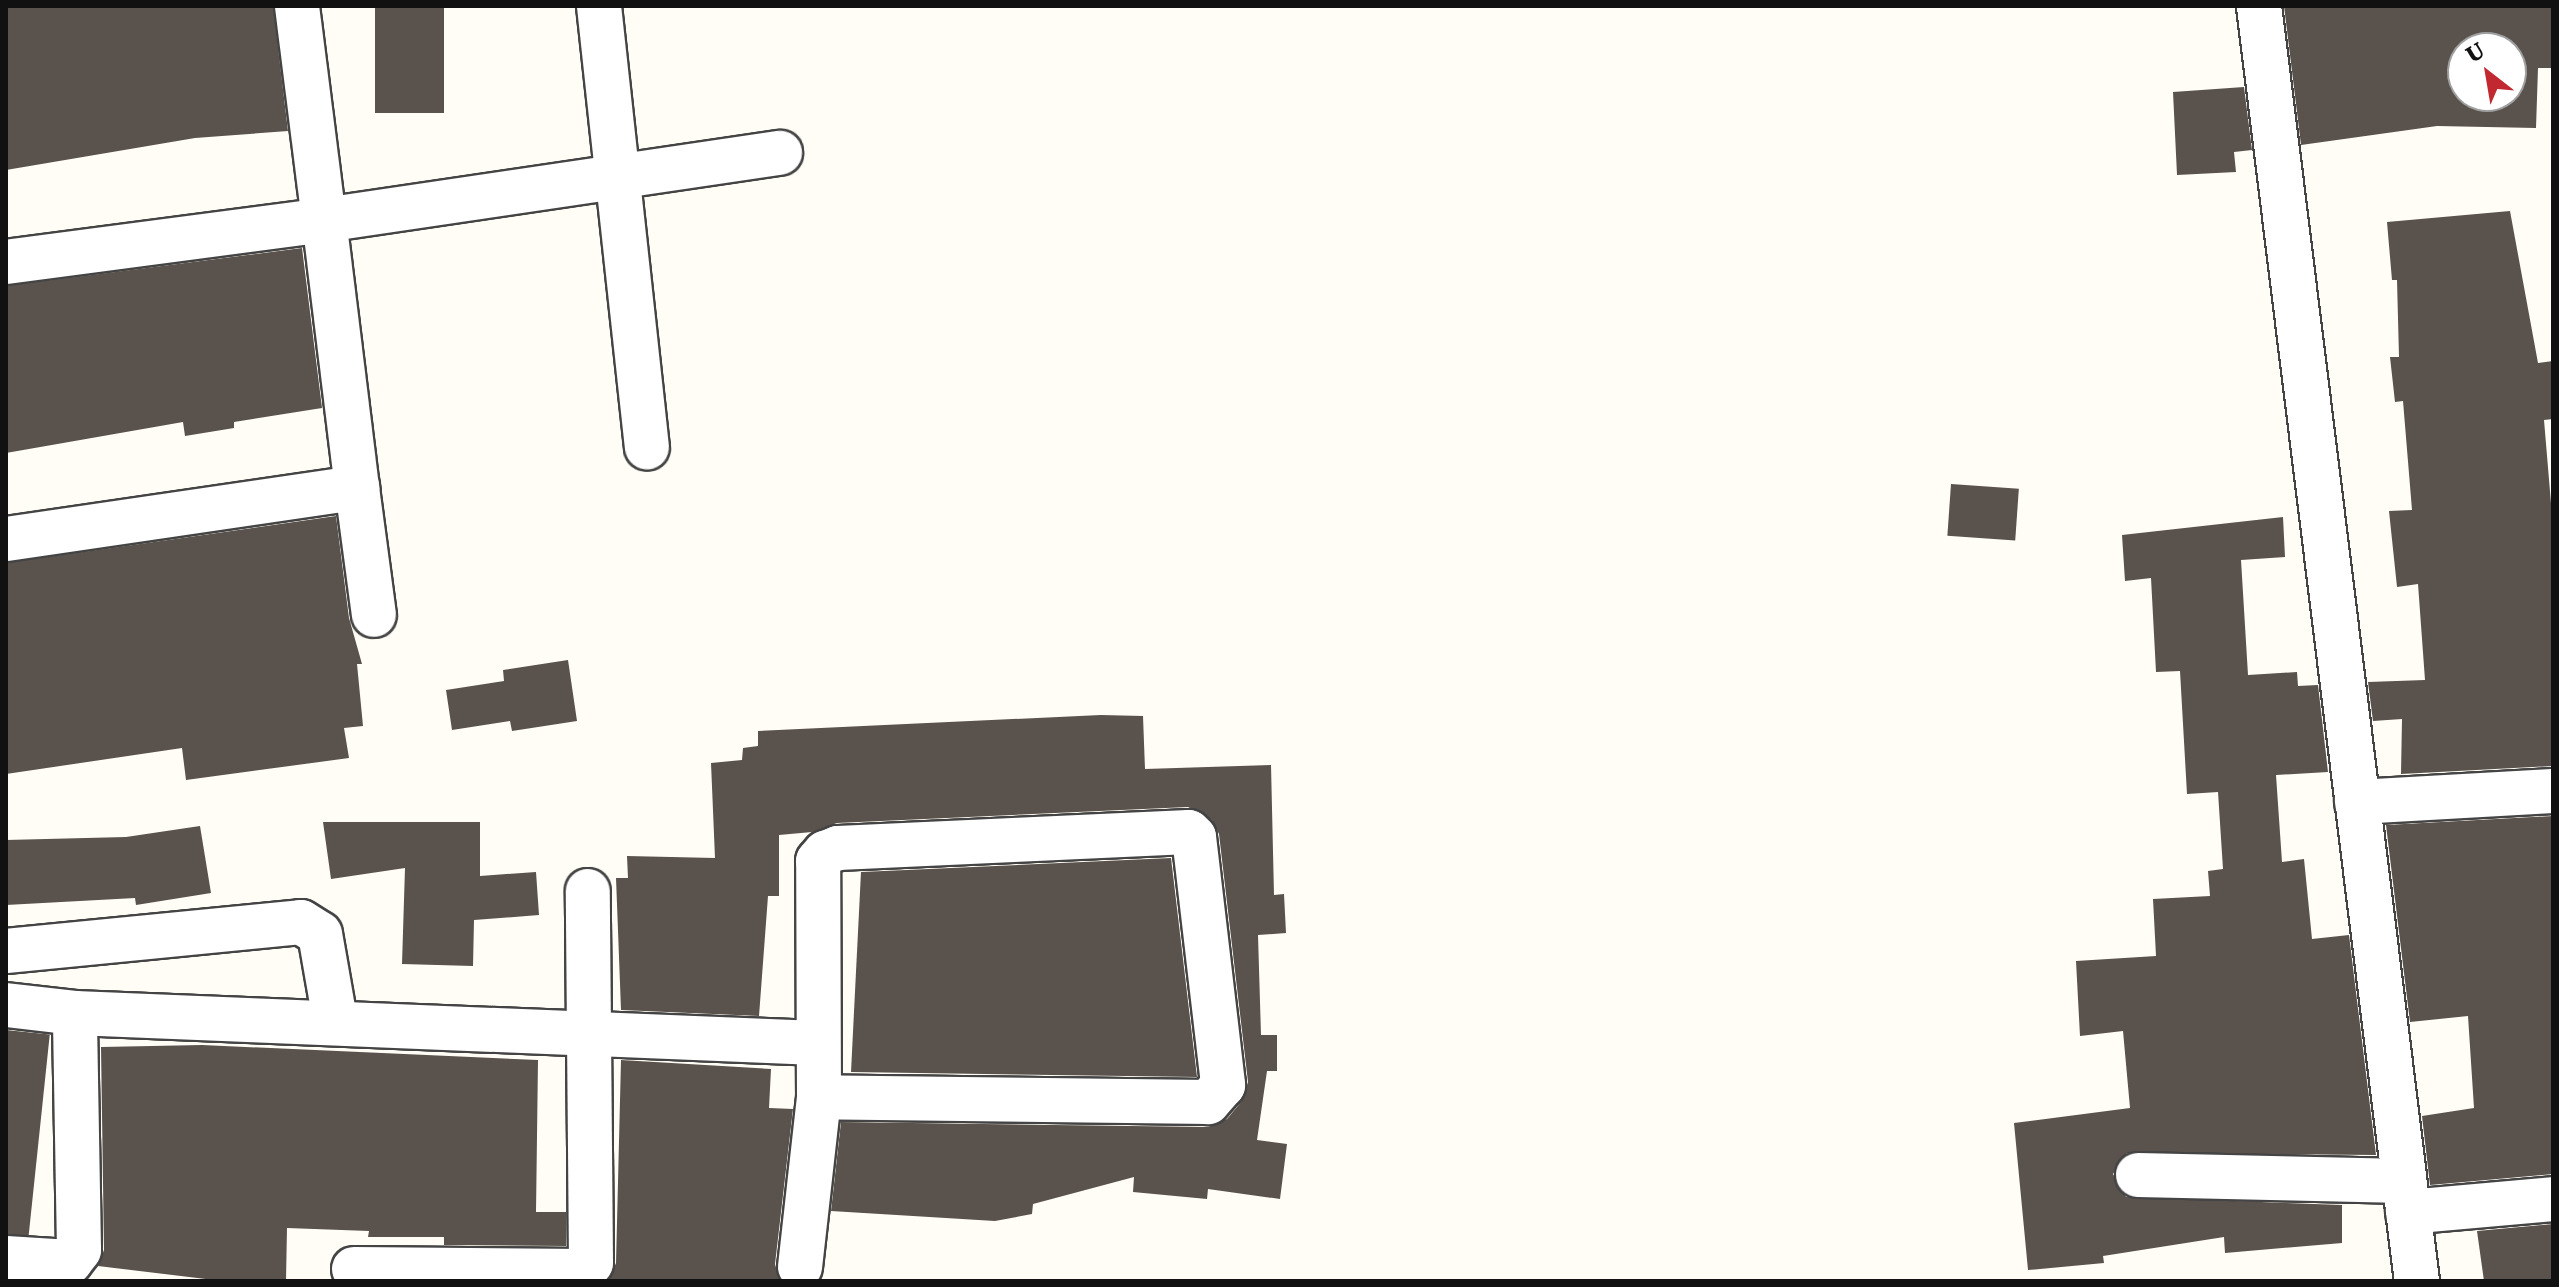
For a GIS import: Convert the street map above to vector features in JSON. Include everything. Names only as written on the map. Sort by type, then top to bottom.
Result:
[{"type":"street","points":[[297,6],[374,615]]},
{"type":"street","points":[[599,6],[620,176],[647,447]]},
{"type":"street","points":[[2259,6],[2417,1281]]},
{"type":"street","points":[[6,262],[324,220],[780,153]]},
{"type":"street","points":[[6,539],[357,488]]},
{"type":"street","points":[[2357,802],[2553,791]]},
{"type":"street","points":[[800,1267],[819,1097],[818,861],[831,849],[1189,832],[1194,837],[1223,1085],[1208,1102],[819,1097]]},
{"type":"street","points":[[354,1269],[587,1268],[592,1034],[588,891]]},
{"type":"street","points":[[6,951],[301,922],[320,934],[335,1020]]},
{"type":"street","points":[[6,1005],[75,1013],[335,1020],[817,1043]]},
{"type":"street","points":[[6,1258],[70,1262],[79,1250],[75,1013]]},
{"type":"street","points":[[2138,1175],[2406,1196],[2553,1199]]},
{"type":"building","points":[[6,6],[273,6],[288,131],[195,138],[6,170]]},
{"type":"building","points":[[375,6],[444,6],[444,113],[375,113]]},
{"type":"building","points":[[2284,6],[2553,6],[2553,68],[2538,68],[2536,128],[2437,126],[2301,145]]},
{"type":"building","points":[[2244,87],[2252,150],[2234,152],[2236,172],[2177,175],[2173,92]]},
{"type":"building","points":[[2510,211],[2538,363],[2553,361],[2553,419],[2544,420],[2553,527],[2553,766],[2401,774],[2402,719],[2373,721],[2368,682],[2425,680],[2418,584],[2397,587],[2389,511],[2412,510],[2403,401],[2395,402],[2390,357],[2399,357],[2397,280],[2392,280],[2387,222]]},
{"type":"building","points":[[302,248],[322,408],[234,422],[234,428],[185,436],[183,422],[6,453],[6,286]]},
{"type":"building","points":[[1951,484],[2019,489],[2015,541],[1947,536]]},
{"type":"building","points":[[336,516],[349,618],[362,664],[357,664],[363,726],[344,728],[349,758],[186,780],[182,748],[6,774],[6,563]]},
{"type":"building","points":[[2283,517],[2285,557],[2241,560],[2248,675],[2297,672],[2298,686],[2318,685],[2328,772],[2276,775],[2282,862],[2304,859],[2312,939],[2349,935],[2376,1155],[2127,1153],[2113,1174],[2126,1197],[2342,1205],[2342,1243],[2225,1253],[2224,1237],[2103,1256],[2104,1263],[2028,1270],[2014,1123],[2130,1108],[2123,1031],[2080,1036],[2076,961],[2156,956],[2153,899],[2210,896],[2208,871],[2223,869],[2218,792],[2187,794],[2180,671],[2156,672],[2151,578],[2125,581],[2122,535]]},
{"type":"building","points":[[568,660],[577,721],[512,731],[510,721],[452,730],[446,690],[504,681],[503,670]]},
{"type":"building","points":[[1101,715],[1143,716],[1145,769],[1271,765],[1274,895],[1284,894],[1286,933],[1258,935],[1261,1035],[1277,1035],[1277,1071],[1267,1071],[1257,1140],[1287,1144],[1280,1199],[1208,1189],[1207,1199],[1133,1192],[1134,1177],[1033,1204],[1032,1214],[995,1221],[831,1211],[841,1122],[1208,1127],[1227,1119],[1242,1101],[1248,1082],[1219,834],[1212,820],[1188,807],[837,823],[812,832],[779,835],[779,896],[768,896],[759,1016],[621,1010],[616,878],[628,878],[627,856],[715,858],[711,763],[742,760],[743,748],[758,746],[758,731]]},
{"type":"building","points":[[2553,816],[2553,1174],[2430,1185],[2422,1116],[2474,1108],[2468,1016],[2410,1022],[2386,825]]},
{"type":"building","points":[[323,822],[480,822],[480,876],[536,872],[539,915],[474,920],[473,966],[402,964],[405,868],[331,879]]},
{"type":"building","points":[[200,826],[211,893],[136,905],[135,898],[6,905],[6,840],[126,837]]},
{"type":"building","points":[[1171,858],[1197,1077],[851,1072],[861,872]]},
{"type":"building","points":[[6,1030],[50,1035],[29,1236],[6,1234]]},
{"type":"building","points":[[202,1045],[538,1060],[536,1212],[566,1212],[566,1246],[444,1245],[444,1237],[368,1237],[369,1231],[287,1228],[286,1281],[214,1280],[98,1266],[104,1250],[101,1047]]},
{"type":"building","points":[[621,1060],[771,1069],[769,1108],[793,1109],[775,1264],[780,1281],[608,1281],[616,1263]]},
{"type":"building","points":[[2553,1224],[2553,1281],[2484,1281],[2477,1231]]}]
